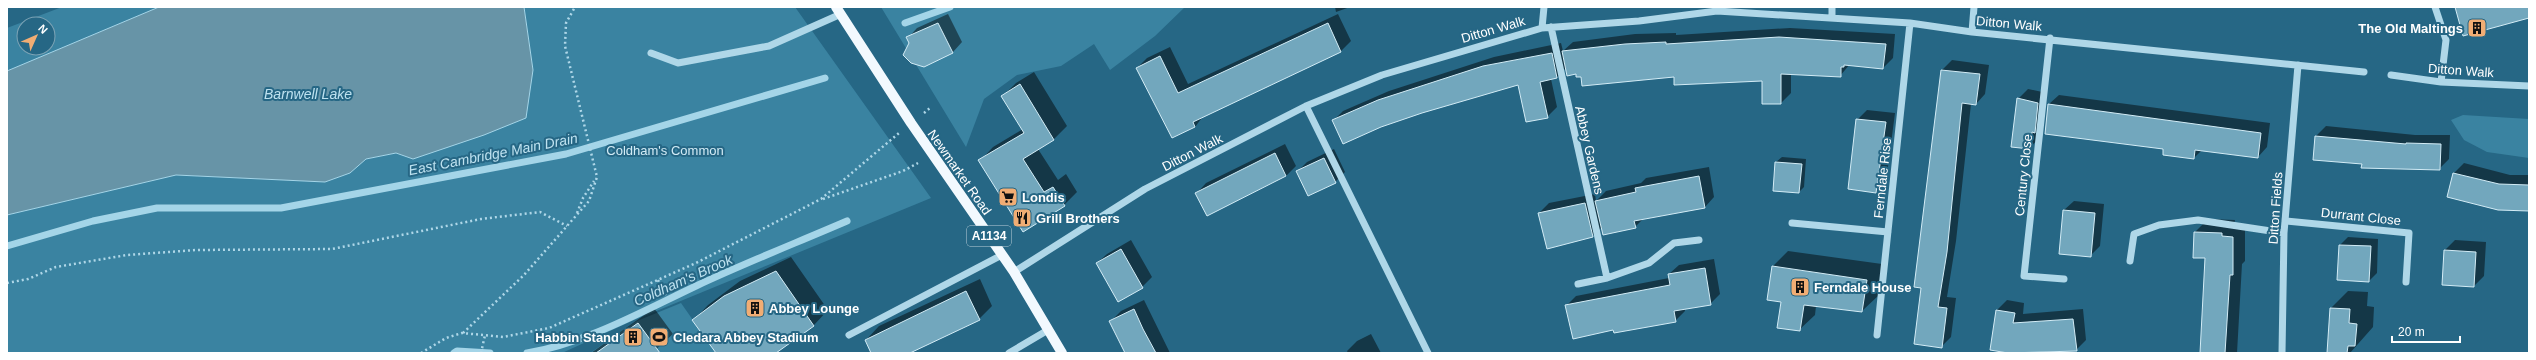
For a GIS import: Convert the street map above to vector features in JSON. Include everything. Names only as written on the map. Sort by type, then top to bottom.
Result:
[{"type":"main road","name":"Newmarket Road","points":[[838,11],[911,123],[1014,272],[1062,353]]},
{"type":"street","points":[[1542,28],[1544,7]]},
{"type":"street","points":[[1832,7],[1832,18]]},
{"type":"street","points":[[1972,32],[1974,7]]},
{"type":"street","points":[[2435,7],[2446,40],[2442,82]]},
{"type":"street","name":"Ditton Walk","points":[[1014,272],[1145,189],[1306,106],[1382,75],[1542,28],[1638,21],[1718,9],[1910,23],[1972,32],[2050,38],[2364,72]]},
{"type":"street","points":[[651,53],[678,62],[769,46],[838,11]]},
{"type":"street","name":"Ferndale Rise","points":[[1877,335],[1910,23]]},
{"type":"street","name":"Abbey Gardens","points":[[1550,27],[1607,278]]},
{"type":"street","name":"Century Close","points":[[2050,38],[2024,276],[2064,279]]},
{"type":"street","name":"Ditton Fields","points":[[2282,353],[2284,233],[2298,65]]},
{"type":"street","name":"Ditton Walk","points":[[2391,75],[2442,82],[2529,86]]},
{"type":"street","points":[[1306,106],[1428,353]]},
{"type":"street","points":[[2130,261],[2134,234],[2159,225],[2198,220],[2284,233]]},
{"type":"street","name":"Durrant Close","points":[[2286,221],[2409,233],[2406,282]]},
{"type":"street","points":[[1792,223],[1888,232]]},
{"type":"street","points":[[1578,284],[1607,278],[1649,263],[1674,244],[1699,240]]},
{"type":"street","points":[[848,335],[1002,255]]},
{"type":"street","points":[[1009,353],[1048,330]]},
{"type":"path","points":[[462,333],[524,275],[589,201],[597,177],[565,46],[566,23],[575,7]]},
{"type":"path","points":[[821,199],[897,135]]},
{"type":"path","points":[[421,353],[446,338],[462,333],[503,337],[549,328],[696,263],[821,199],[903,171],[918,163]]},
{"type":"path","points":[[577,215],[583,198],[597,177]]},
{"type":"path","points":[[7,283],[28,279],[56,267],[127,255],[196,250],[332,249],[481,219],[540,212],[567,226]]},
{"type":"path","points":[[658,280],[666,296]]},
{"type":"path","points":[[481,353],[485,335]]},
{"type":"green space","points":[[62,7],[159,7],[56,50],[56,16],[38,16]]},
{"type":"green space","name":"Coldham's Common","points":[[524,7],[795,7],[931,198],[632,321],[562,353],[542,353],[616,325],[658,306],[545,350],[515,353],[7,353],[7,215],[176,175],[325,182],[350,173],[366,159],[396,153],[413,159],[533,70]]},
{"type":"green space","points":[[881,7],[1185,7],[1155,36],[1110,70],[1094,44],[1061,66],[1017,75],[984,99],[966,147]]},
{"type":"green space","points":[[16,25],[16,56],[43,56],[7,71],[7,28]]},
{"type":"green space","points":[[2463,115],[2529,119],[2529,158],[2487,152],[2464,140],[2451,120]]},
{"type":"green space","name":"Cledara Abbey Stadium","points":[[681,303],[716,353],[590,353],[637,321]]},
{"type":"water","name":"Barnwell Lake","points":[[159,7],[524,7],[533,70],[526,118],[484,135],[413,159],[396,153],[366,159],[350,173],[325,182],[176,175],[7,215],[7,71],[43,56],[56,56],[56,50]]},
{"type":"building","name":"The Old Maltings","points":[[2455,7],[2529,7],[2529,18],[2463,36]]},
{"type":"building","points":[[938,23],[953,53],[924,67],[911,63],[903,55],[909,43],[906,37]]},
{"type":"building","points":[[1328,23],[1341,52],[1193,122],[1195,127],[1172,138],[1136,68],[1160,56],[1178,93]]},
{"type":"building","points":[[1779,37],[1886,44],[1883,69],[1844,65],[1844,67],[1841,67],[1841,77],[1781,74],[1781,104],[1762,104],[1762,81],[1674,85],[1674,77],[1582,86],[1581,77],[1576,77],[1576,74],[1567,76],[1562,51],[1625,44],[1666,42],[1666,44]]},
{"type":"building","points":[[1552,53],[1557,78],[1540,82],[1548,118],[1526,122],[1518,85],[1422,113],[1381,127],[1343,144],[1332,120],[1378,100],[1483,66]]},
{"type":"building","points":[[1941,70],[1980,74],[1976,105],[1962,103],[1947,252],[1938,307],[1947,308],[1942,348],[1914,344],[1921,288],[1914,287]]},
{"type":"building","points":[[1020,84],[1054,140],[1023,159],[1044,192],[1053,187],[1065,206],[1023,232],[978,160],[1024,133],[1001,96]]},
{"type":"building","points":[[2017,98],[2038,103],[2035,133],[2032,132],[2030,149],[2011,147]]},
{"type":"building","points":[[2048,104],[2261,133],[2258,158],[2195,150],[2194,159],[2163,155],[2163,149],[2045,134]]},
{"type":"building","points":[[1856,119],[1886,122],[1876,193],[1848,189]]},
{"type":"building","points":[[2315,136],[2406,144],[2441,144],[2440,170],[2361,168],[2362,164],[2313,160]]},
{"type":"building","points":[[1275,153],[1286,176],[1207,216],[1195,193]]},
{"type":"building","points":[[1324,158],[1336,183],[1308,196],[1296,171]]},
{"type":"building","points":[[1775,162],[1802,164],[1799,193],[1773,191]]},
{"type":"building","points":[[2453,173],[2499,184],[2529,185],[2529,211],[2498,210],[2447,197]]},
{"type":"building","points":[[1699,176],[1705,208],[1634,221],[1636,228],[1603,235],[1595,201],[1636,192],[1635,188]]},
{"type":"building","points":[[1585,203],[1593,237],[1547,249],[1538,213]]},
{"type":"building","points":[[2063,210],[2095,213],[2091,257],[2059,254]]},
{"type":"building","points":[[2194,232],[2222,233],[2222,236],[2233,237],[2233,275],[2230,275],[2225,353],[2200,353],[2205,258],[2193,258]]},
{"type":"building","points":[[2339,245],[2371,246],[2369,282],[2337,280]]},
{"type":"building","points":[[1121,249],[1143,288],[1118,302],[1096,263]]},
{"type":"building","points":[[2444,250],[2476,252],[2474,287],[2442,285]]},
{"type":"building","name":"Ferndale House","points":[[1772,266],[1867,280],[1862,312],[1804,305],[1800,331],[1777,328],[1781,302],[1767,300]]},
{"type":"building","points":[[1705,268],[1711,305],[1674,311],[1676,322],[1614,333],[1613,330],[1573,339],[1565,305],[1670,285],[1668,274]]},
{"type":"building","name":"Abbey Lounge","points":[[776,271],[814,326],[776,353],[716,353],[692,320],[724,296]]},
{"type":"building","points":[[966,291],[980,320],[910,353],[871,353],[865,340]]},
{"type":"building","points":[[2330,308],[2350,309],[2349,323],[2357,324],[2355,346],[2348,346],[2347,353],[2327,353]]},
{"type":"building","points":[[1134,309],[1156,353],[1125,353],[1109,321]]},
{"type":"building","points":[[1996,310],[2015,313],[2013,323],[2073,319],[2077,351],[2008,353],[1990,350]]},
{"type":"building","name":"Habbin Stand","points":[[638,323],[660,353],[596,353]]},
{"type":"waterway","name":"Coldham's Brook","points":[[905,23],[950,7]]},
{"type":"waterway","name":"East Cambridge Main Drain","points":[[7,246],[93,221],[157,208],[281,208],[566,154],[825,78]]},
{"type":"waterway","name":"Coldham's Brook","points":[[527,353],[548,349],[613,326],[714,278],[847,221]]},
{"type":"waterway","name":"Coldham's Brook","points":[[454,353],[457,351],[490,353]]},
{"type":"place","name":"The Old Maltings","points":[[2477,28]]},
{"type":"place","name":"Londis","points":[[1008,197]]},
{"type":"place","name":"Grill Brothers","points":[[1022,218]]},
{"type":"place","name":"Ferndale House","points":[[1800,287]]},
{"type":"place","name":"Abbey Lounge","points":[[755,308]]},
{"type":"place","name":"Habbin Stand","points":[[633,337]]},
{"type":"place","name":"Cledara Abbey Stadium","points":[[659,337]]}]
